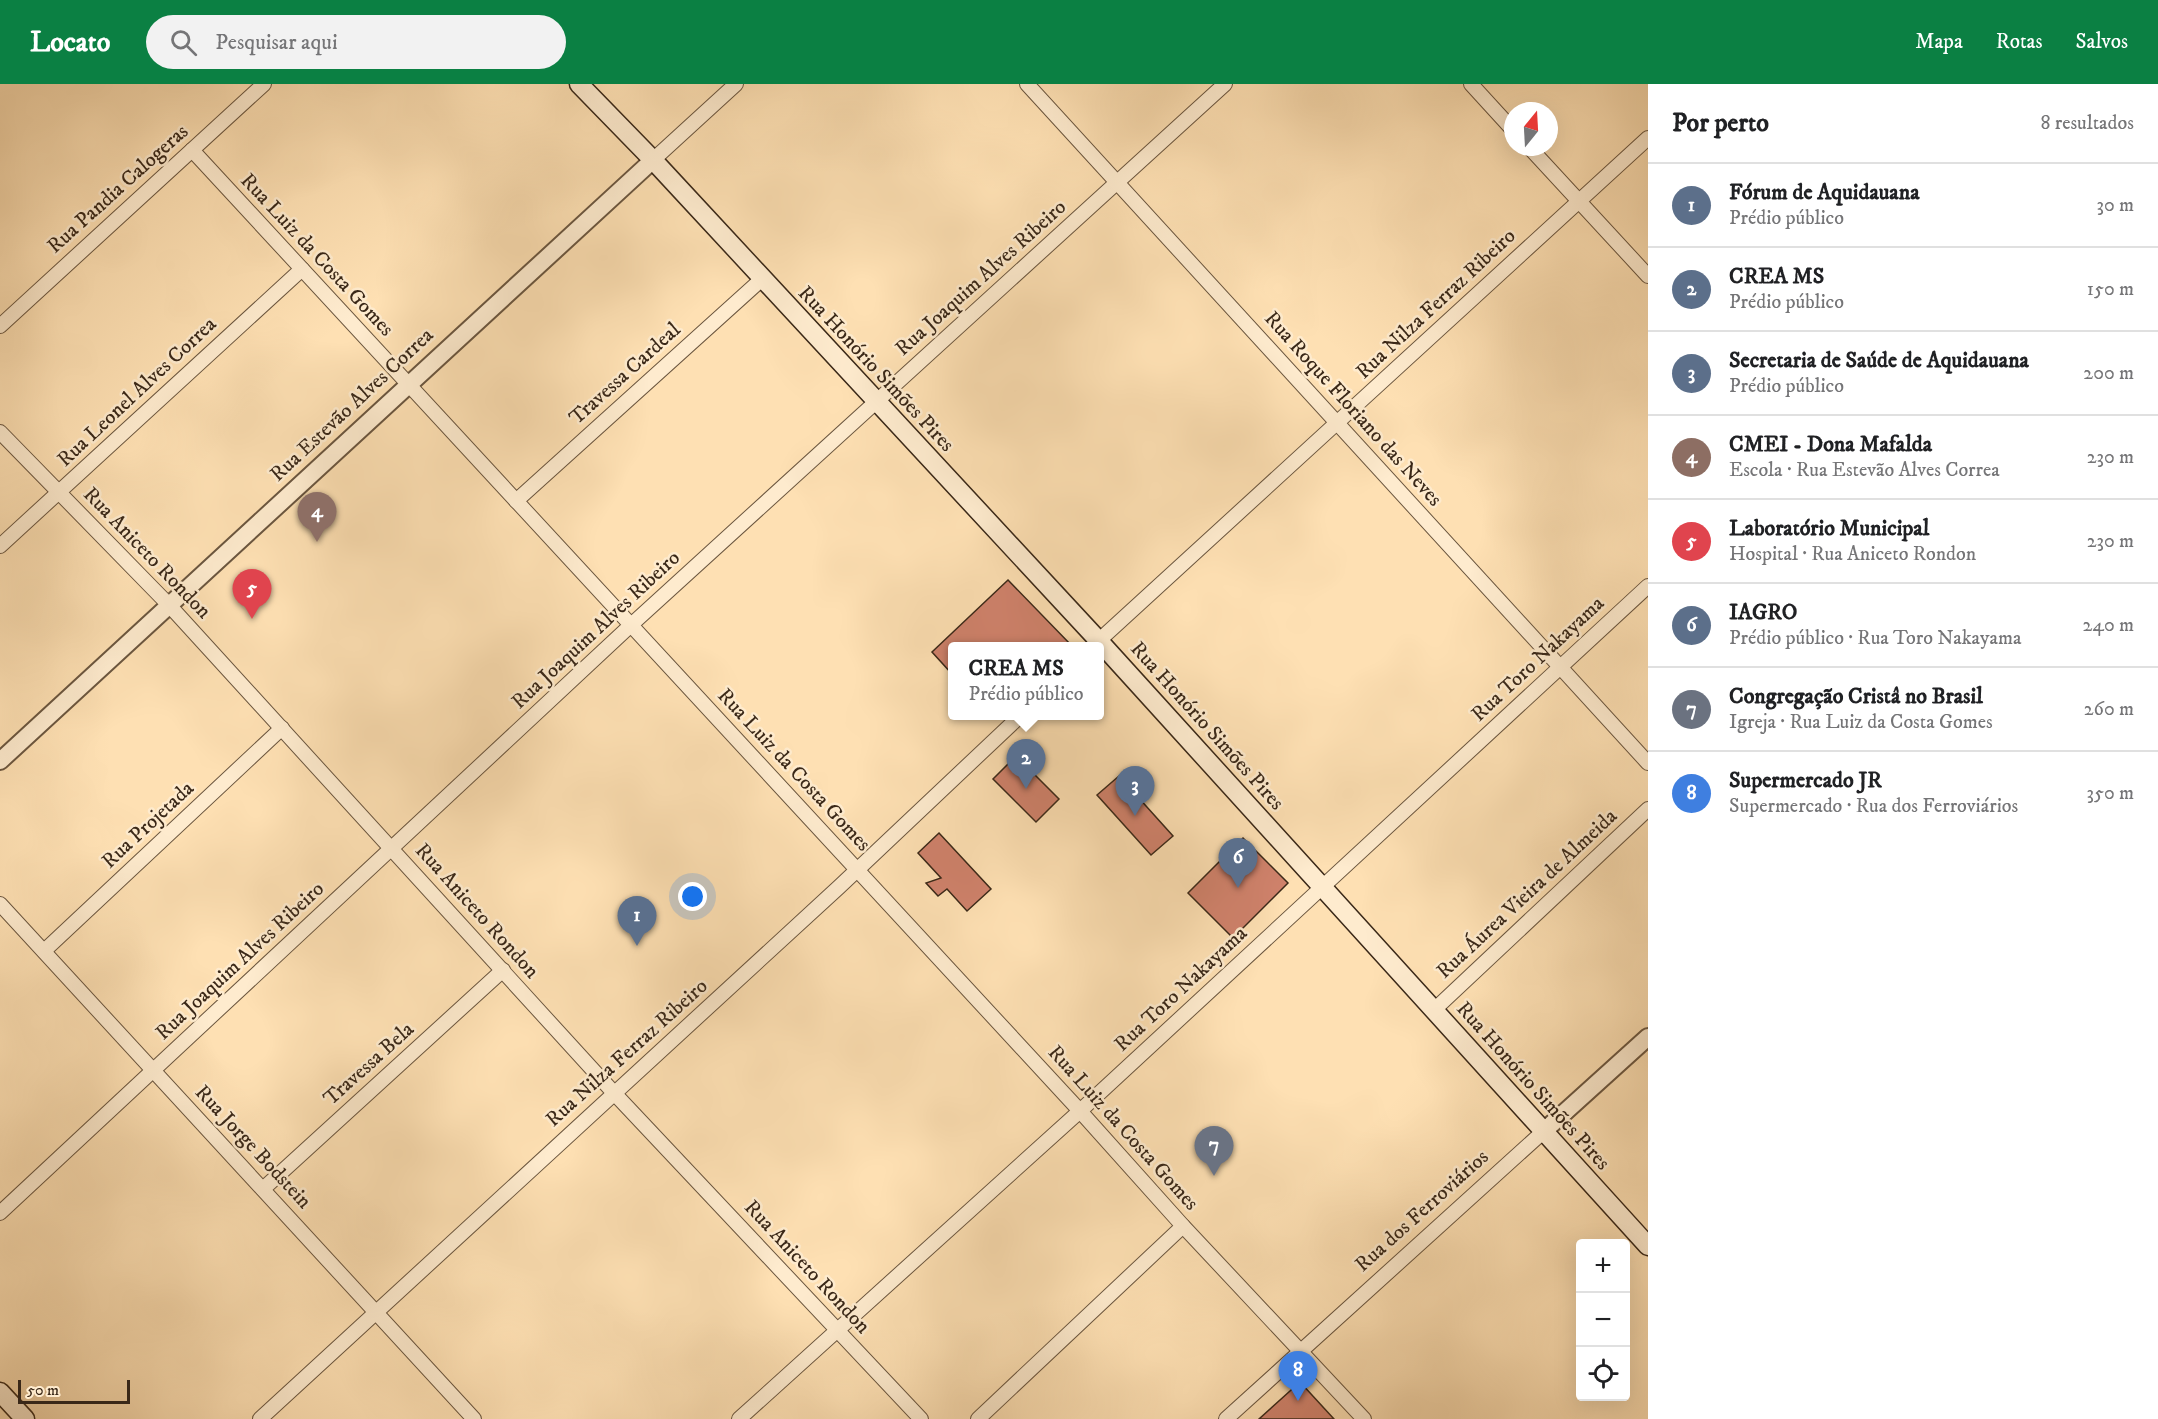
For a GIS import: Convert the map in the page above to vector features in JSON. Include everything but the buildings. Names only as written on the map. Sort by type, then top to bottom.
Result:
[{"type":"main road","name":"Rua Honório Simões Pires","points":[[579,84],[653,160],[1094,642]]},
{"type":"main road","name":"Rua Honório Simões Pires","points":[[1104,653],[1322,887],[1648,1246]]},
{"type":"main road","points":[[0,1392],[25,1419]]},
{"type":"street","name":"Rua Pandia Calogeras","points":[[0,326],[264,84]]},
{"type":"street","name":"Rua Estevão Alves Correa","points":[[0,760],[736,84]]},
{"type":"street","name":"Rua Roque Floriano das Neves","points":[[1028,84],[1648,763]]},
{"type":"street","name":"Rua Joaquim Alves Ribeiro","points":[[0,1213],[631,626],[1225,84]]},
{"type":"street","points":[[1471,84],[1504,120]]},
{"type":"street","name":"Rua Nilza Ferraz Ribeiro","points":[[1098,642],[1648,138]]},
{"type":"street","name":"Rua Luiz da Costa Gomes","points":[[192,150],[1184,1226],[1365,1419]]},
{"type":"street","points":[[1537,156],[1648,276]]},
{"type":"street","name":"Rua Leonel Alves Correa","points":[[0,546],[302,269]]},
{"type":"street","name":"Travessa Cardeal","points":[[516,501],[762,279]]},
{"type":"street","name":"Rua Aniceto Rondon","points":[[0,432],[169,605],[614,1093],[921,1419]]},
{"type":"street","name":"Rua Toro Nakayama","points":[[739,1419],[1080,1111],[1648,586]]},
{"type":"street","name":"Rua Nilza Ferraz Ribeiro","points":[[260,1419],[857,870],[1016,720]]},
{"type":"street","name":"Rua Projetada","points":[[44,951],[282,728]]},
{"type":"street","name":"Rua Áurea Vieira de Almeida","points":[[1434,1010],[1648,809]]},
{"type":"street","name":"Rua Jorge Bodstein","points":[[0,904],[474,1419]]},
{"type":"street","name":"Travessa Bela","points":[[263,1189],[503,970]]},
{"type":"street","name":"Rua dos Ferroviários","points":[[1226,1419],[1648,1037]]},
{"type":"street","points":[[978,1419],[1184,1226]]},
{"type":"place","name":"CMEI - Dona Mafalda","points":[[317,542]]},
{"type":"place","name":"Laboratório Municipal","points":[[252,619]]},
{"type":"place","name":"CREA MS","points":[[1026,789]]},
{"type":"place","name":"Secretaria de Saúde de Aquidauana","points":[[1135,816]]},
{"type":"place","name":"IAGRO","points":[[1238,888]]},
{"type":"place","name":"Fórum de Aquidauana","points":[[637,946]]},
{"type":"place","name":"Congregação Cristâ no Brasil","points":[[1214,1176]]},
{"type":"place","name":"Supermercado JR","points":[[1298,1401]]}]
